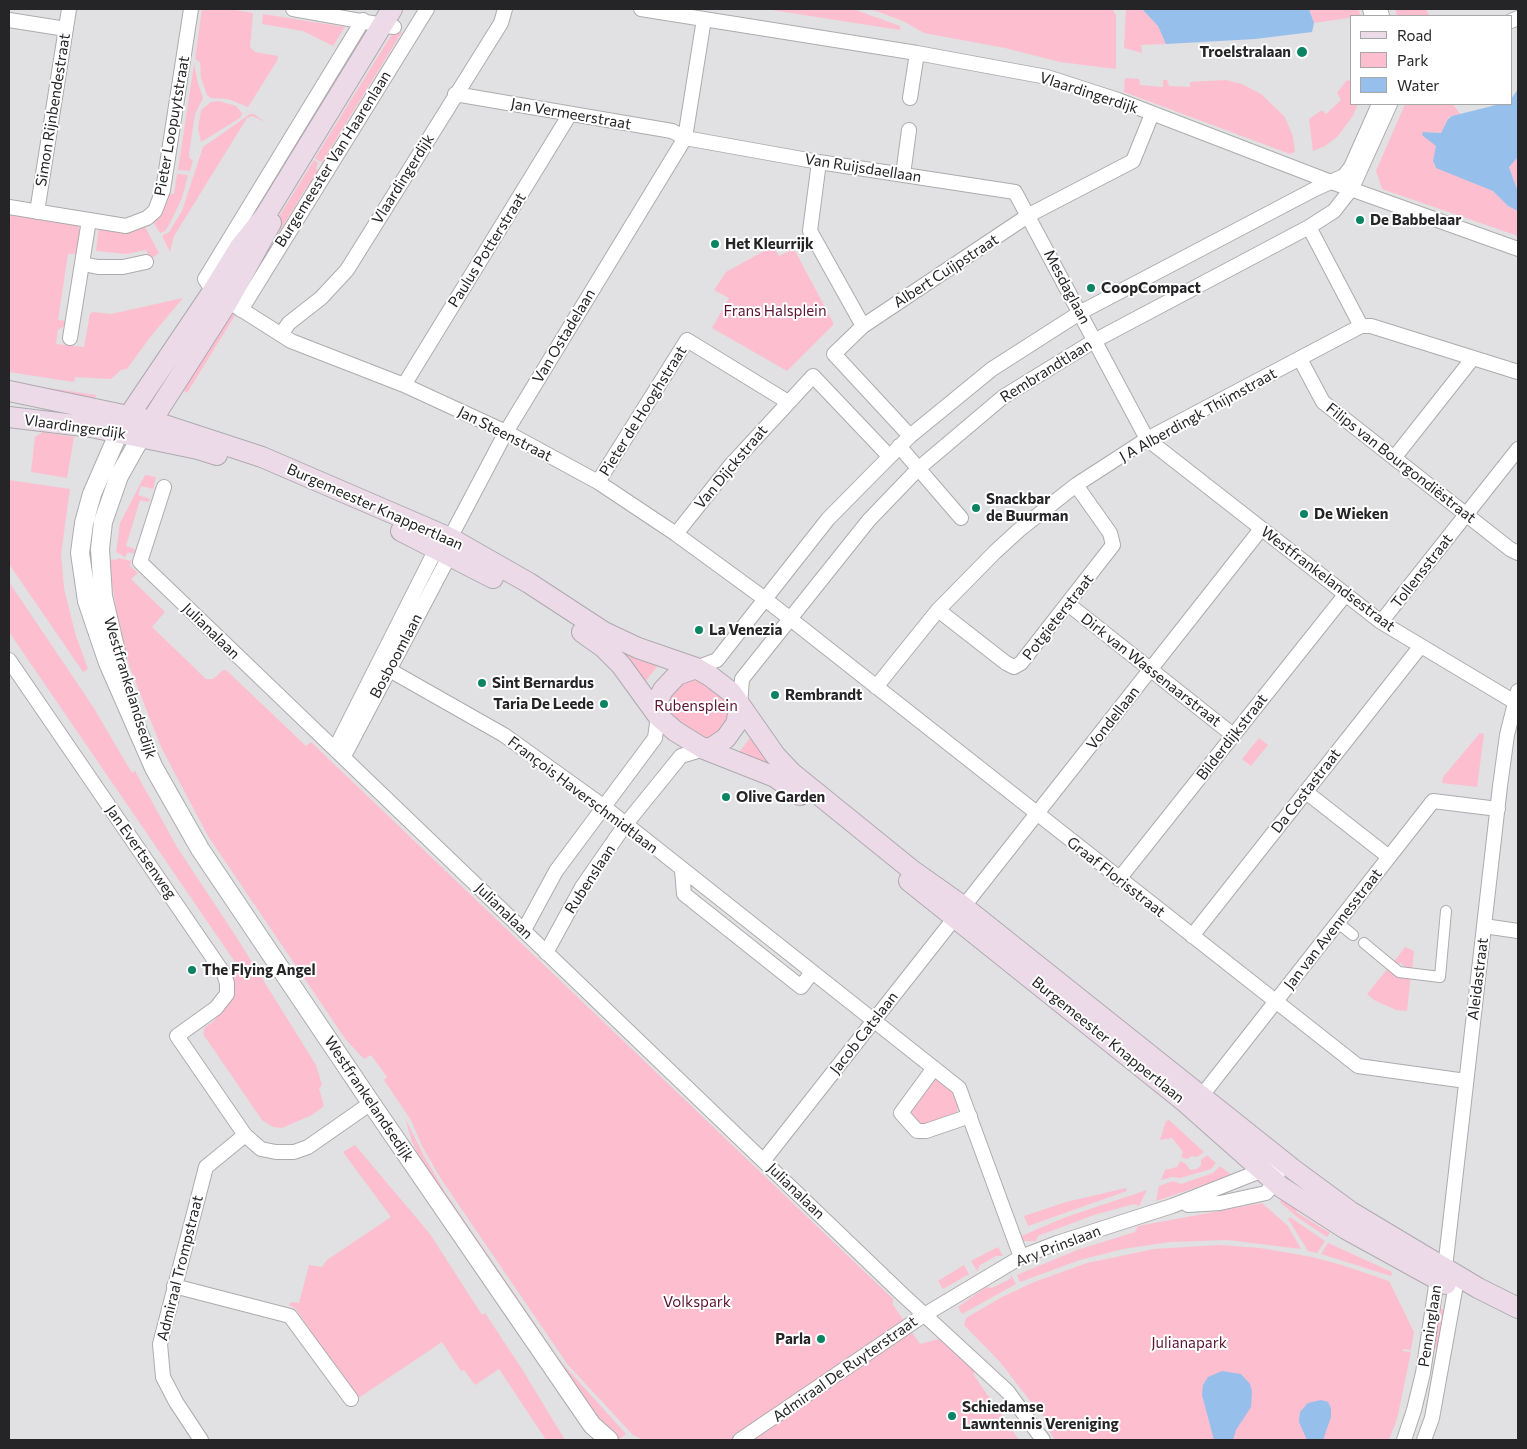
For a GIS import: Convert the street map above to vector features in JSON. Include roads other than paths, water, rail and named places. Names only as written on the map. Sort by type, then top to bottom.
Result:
[{"type":"main road","name":"Burgemeester Van Haarenlaan","points":[[146,429],[227,300],[240,247],[265,216],[383,20],[405,9]]},
{"type":"main road","name":"Burgemeester Van Haarenlaan","points":[[123,424],[227,300]]},
{"type":"main road","name":"Vlaardingerdijk","points":[[9,391],[146,429]]},
{"type":"main road","name":"Vlaardingerdijk","points":[[9,418],[123,424]]},
{"type":"main road","name":"Burgemeester Knappertlaan","points":[[146,429],[262,457],[445,547],[530,583],[604,632],[638,648],[696,668]]},
{"type":"main road","name":"Burgemeester Knappertlaan","points":[[445,547],[591,638],[621,665],[658,716]]},
{"type":"main road","points":[[696,668],[725,686],[740,705],[736,724],[726,738],[713,747],[704,749],[685,739],[658,716],[658,700],[663,690],[676,675],[696,668]]},
{"type":"main road","name":"Burgemeester Knappertlaan","points":[[740,705],[775,755],[792,774],[913,871],[960,913]]},
{"type":"main road","name":"Burgemeester Knappertlaan","points":[[704,749],[775,777],[960,913],[1197,1102],[1441,1274],[1455,1290],[1518,1323]]},
{"type":"main road","name":"Burgemeester Knappertlaan","points":[[1197,1102],[1269,1176],[1346,1229],[1518,1308]]},
{"type":"street","name":"Simon Rijnbendestraat","points":[[37,212],[69,9]]},
{"type":"street","name":"Pieter Loopuytstraat","points":[[9,207],[126,226],[147,218],[155,211],[160,201],[191,9]]},
{"type":"street","points":[[293,9],[383,20]]},
{"type":"street","name":"Burgemeester Van Haarenlaan","points":[[227,300],[427,9]]},
{"type":"street","name":"Vlaardingerdijk","points":[[281,334],[289,323],[321,298],[346,270],[501,23],[505,9]]},
{"type":"street","name":"Vlaardingerdijk","points":[[641,9],[917,52],[1047,77],[1118,100],[1331,182],[1518,248]]},
{"type":"street","points":[[685,138],[704,19]]},
{"type":"street","points":[[9,20],[66,29]]},
{"type":"street","points":[[910,98],[917,52]]},
{"type":"street","name":"Jan Vermeerstraat","points":[[455,94],[672,131],[685,138]]},
{"type":"street","name":"Rembrandtlaan","points":[[696,668],[717,660],[828,519],[910,436],[992,369],[1081,312],[1344,176],[1351,167],[1379,105]]},
{"type":"street","name":"Rembrandtlaan","points":[[740,705],[742,679],[869,520],[920,468],[1004,397],[1094,340],[1309,228],[1334,211],[1352,188],[1390,105]]},
{"type":"street","name":"Paulus Potterstraat","points":[[404,385],[570,114]]},
{"type":"street","name":"Albert Cuijpstraat","points":[[910,436],[834,354],[863,326],[1029,215],[1133,161],[1152,114]]},
{"type":"street","points":[[903,175],[909,130]]},
{"type":"street","name":"Van Ruijsdaellaan","points":[[685,138],[819,162],[1015,192],[1029,215]]},
{"type":"street","name":"Van Ostadelaan","points":[[445,547],[506,432],[685,138]]},
{"type":"street","points":[[819,162],[810,231],[863,326]]},
{"type":"street","name":"Mesdaglaan","points":[[1029,215],[1147,439]]},
{"type":"street","points":[[70,338],[89,220]]},
{"type":"street","points":[[1309,228],[1361,326],[1371,326],[1518,372]]},
{"type":"street","points":[[83,264],[98,267],[124,267],[146,262]]},
{"type":"street","name":"Jan Steenstraat","points":[[227,300],[291,341],[404,385],[506,432],[598,482],[676,534],[765,599]]},
{"type":"street","name":"J A Alberdingk Thijmstraat","points":[[876,687],[938,610],[1019,530],[1076,485],[1147,439],[1361,326]]},
{"type":"street","name":"Pieter de Hooghstraat","points":[[598,482],[687,340],[788,402]]},
{"type":"street","points":[[1394,458],[1472,358]]},
{"type":"street","name":"Filips van Bourgondiëstraat","points":[[1300,359],[1323,402],[1466,515],[1518,553]]},
{"type":"street","name":"Van Dijckstraat","points":[[676,534],[730,466],[813,376],[894,451]]},
{"type":"street","name":"Westfrankelandsedijk","points":[[123,424],[92,494],[84,523],[80,552],[87,601],[108,663],[154,768],[200,849],[371,1103],[595,1433],[610,1440]]},
{"type":"street","name":"Westfrankelandsedijk","points":[[146,429],[120,476],[103,522],[100,549],[103,596],[114,646],[154,768]]},
{"type":"street","name":"Westfrankelandsestraat","points":[[1147,439],[1344,595],[1381,622],[1420,647],[1517,699]]},
{"type":"street","name":"Tollensstraat","points":[[1381,622],[1518,449]]},
{"type":"street","points":[[894,451],[920,468],[927,481],[961,518]]},
{"type":"street","name":"Potgieterstraat","points":[[938,610],[1006,664],[1014,667],[1021,663],[1113,545],[1110,533],[1076,485]]},
{"type":"street","name":"Julianalaan","points":[[164,487],[140,562],[546,953],[1008,1392],[1043,1440]]},
{"type":"street","name":"Vondellaan","points":[[960,913],[1262,529]]},
{"type":"street","name":"Bosboomlaan","points":[[339,753],[445,547]]},
{"type":"street","name":"Bilderdijkstraat","points":[[1119,879],[1344,595]]},
{"type":"street","points":[[765,599],[790,619]]},
{"type":"street","name":"Dirk van Wassenaarstraat","points":[[1068,604],[1234,735]]},
{"type":"street","name":"Graaf Florisstraat","points":[[790,619],[1358,1066],[1466,1081]]},
{"type":"street","name":"Da Costastraat","points":[[1192,936],[1420,647]]},
{"type":"street","name":"Jan Evertsenweg","points":[[9,660],[224,974],[227,983],[226,994],[216,1008],[177,1036],[245,1134]]},
{"type":"street","name":"François Haverschmidtlaan","points":[[384,666],[504,736],[603,806],[682,870],[684,894],[801,987],[812,972],[959,1088],[1021,1257]]},
{"type":"street","name":"Aleidastraat","points":[[1441,1274],[1507,735],[1517,699]]},
{"type":"street","name":"Rubenslaan","points":[[524,930],[556,871],[656,738],[658,716]]},
{"type":"street","name":"Rubenslaan","points":[[546,953],[582,887],[625,825],[681,756],[704,749]]},
{"type":"street","points":[[1306,792],[1389,857]]},
{"type":"street","name":"Jan van Avennesstraat","points":[[1197,1102],[1433,801],[1498,809]]},
{"type":"street","points":[[1364,943],[1399,972],[1440,977],[1446,911]]},
{"type":"street","name":"Jacob Catslaan","points":[[764,1160],[960,913]]},
{"type":"street","points":[[1338,923],[1353,935]]},
{"type":"street","points":[[1484,926],[1518,931]]},
{"type":"street","points":[[934,1068],[901,1113],[917,1130],[926,1131],[970,1116]]},
{"type":"street","points":[[245,1134],[262,1149],[276,1152],[294,1152],[308,1147],[371,1103]]},
{"type":"street","name":"Admiraal Trompstraat","points":[[201,1440],[176,1402],[163,1377],[160,1344],[206,1167],[245,1134]]},
{"type":"street","name":"Ary Prinslaan","points":[[1172,1206],[1220,1203],[1266,1193],[1269,1176],[1282,1161]]},
{"type":"street","name":"Ary Prinslaan","points":[[924,1314],[1021,1257],[1057,1243],[1269,1176]]},
{"type":"street","name":"Penninglaan","points":[[1404,1440],[1423,1373],[1441,1274]]},
{"type":"street","points":[[174,1286],[290,1316],[351,1400]]},
{"type":"street","name":"Penninglaan","points":[[1424,1440],[1432,1418],[1455,1290]]},
{"type":"street","name":"Admiraal De Ruyterstraat","points":[[740,1440],[924,1314]]},
{"type":"water","points":[[1142,9],[1309,9],[1314,23],[1312,32],[1255,39],[1166,44],[1158,26]]},
{"type":"water","points":[[1518,89],[1518,157],[1509,167],[1518,192],[1518,211],[1508,206],[1493,191],[1436,168],[1433,161],[1436,146],[1422,135],[1423,132],[1441,133],[1448,119],[1452,116],[1496,105],[1512,105],[1512,98]]},
{"type":"water","points":[[1222,1371],[1241,1374],[1250,1384],[1252,1391],[1251,1407],[1236,1430],[1233,1440],[1214,1440],[1202,1395],[1203,1385],[1208,1377]]},
{"type":"water","points":[[1321,1400],[1328,1402],[1331,1408],[1331,1417],[1323,1440],[1307,1440],[1299,1422],[1300,1412],[1308,1403]]},
{"type":"place","name":"Troelstralaan","points":[[1302,52]]},
{"type":"place","name":"De Babbelaar","points":[[1360,220]]},
{"type":"place","name":"Het Kleurrijk","points":[[715,244]]},
{"type":"place","name":"CoopCompact","points":[[1091,288]]},
{"type":"place","name":"Snackbar de Buurman","points":[[976,508]]},
{"type":"place","name":"De Wieken","points":[[1304,514]]},
{"type":"place","name":"La Venezia","points":[[699,630]]},
{"type":"place","name":"Sint Bernardus","points":[[482,683]]},
{"type":"place","name":"Rembrandt","points":[[775,695]]},
{"type":"place","name":"Taria De Leede","points":[[604,704]]},
{"type":"place","name":"Olive Garden","points":[[726,797]]},
{"type":"place","name":"The Flying Angel","points":[[192,970]]},
{"type":"place","name":"Parla","points":[[821,1339]]},
{"type":"place","name":"Schiedamse Lawntennis Vereniging","points":[[952,1416]]},
{"type":"park label","name":"Frans Halsplein","points":[[775,311]]},
{"type":"park label","name":"Rubensplein","points":[[696,706]]},
{"type":"park label","name":"Volkspark","points":[[697,1302]]},
{"type":"park label","name":"Julianapark","points":[[1189,1343]]}]
